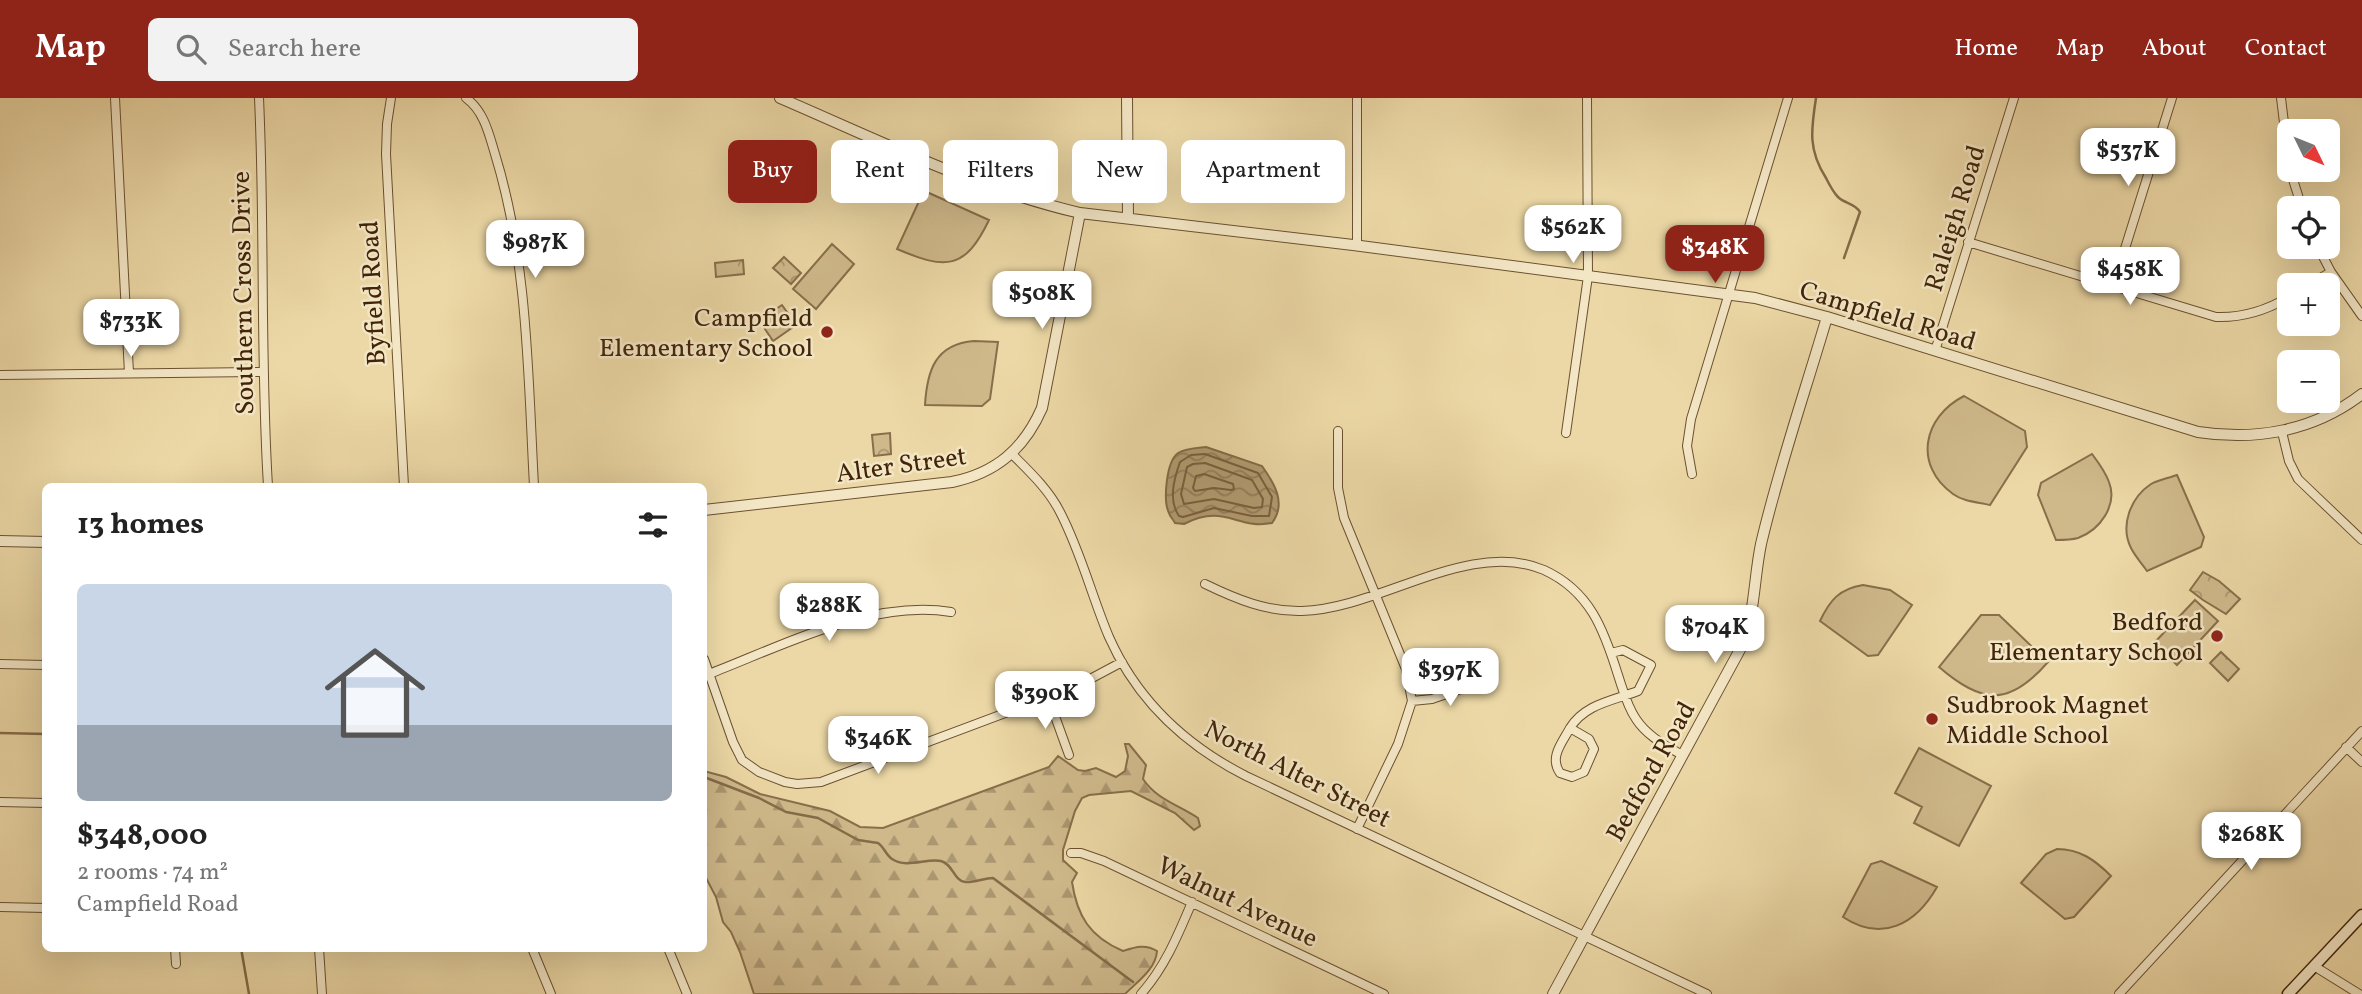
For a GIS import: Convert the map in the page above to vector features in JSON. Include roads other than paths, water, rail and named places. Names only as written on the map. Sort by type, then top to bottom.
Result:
[{"type":"main road","points":[[2288,994],[2362,915]]},
{"type":"street","points":[[116,98],[129,373]]},
{"type":"street","name":"Southern Cross Drive","points":[[259,98],[263,372],[268,483]]},
{"type":"street","name":"Byfield Road","points":[[391,98],[386,154],[404,483]]},
{"type":"street","points":[[467,98],[478,110],[486,127],[500,170],[515,239],[524,313],[534,483]]},
{"type":"street","name":"Campfield Road","points":[[780,98],[1001,191],[1080,213],[1357,245],[1772,302],[2197,432],[2251,436],[2282,432],[2330,415],[2362,394]]},
{"type":"street","points":[[1127,98],[1128,217]]},
{"type":"street","points":[[1357,98],[1357,245]]},
{"type":"street","points":[[1566,433],[1588,276],[1587,98]]},
{"type":"street","points":[[1692,474],[1688,458],[1688,433],[1727,294],[1788,98]]},
{"type":"street","name":"Raleigh Road","points":[[1935,351],[2014,98]]},
{"type":"street","points":[[2113,287],[2172,98]]},
{"type":"street","points":[[2281,98],[2284,119]]},
{"type":"street","name":"Alter Street","points":[[707,510],[952,482],[984,473],[1013,454],[1030,432],[1042,408],[1080,213]]},
{"type":"street","points":[[1968,242],[2216,317],[2230,317],[2260,310],[2277,302]]},
{"type":"street","points":[[2324,259],[2362,316]]},
{"type":"street","name":"Bedford Road","points":[[1553,994],[1725,679],[1749,626],[1767,523],[1827,317]]},
{"type":"street","points":[[0,375],[263,372]]},
{"type":"street","points":[[1338,431],[1340,504],[1374,595],[1406,669],[1412,701],[1398,744],[1357,829]]},
{"type":"street","points":[[2282,432],[2288,461],[2298,479],[2362,540]]},
{"type":"street","name":"North Alter Street","points":[[1013,454],[1060,512],[1110,639],[1122,662],[1149,703],[1202,752],[1245,776],[1707,994]]},
{"type":"street","points":[[0,541],[42,542]]},
{"type":"street","points":[[1205,584],[1249,604],[1299,611],[1336,606],[1475,563],[1502,561],[1527,564],[1557,577],[1582,596],[1600,623],[1625,696],[1637,720],[1647,732],[1682,755]]},
{"type":"street","points":[[709,674],[866,615],[916,609],[951,612]]},
{"type":"street","points":[[1570,729],[1589,739],[1594,749],[1584,772],[1572,777],[1560,773],[1554,762],[1555,755],[1570,729],[1584,711],[1638,691],[1651,665],[1623,650],[1611,653]]},
{"type":"street","points":[[707,668],[742,760],[759,772],[797,784],[821,782],[1048,697],[1077,686],[1122,662]]},
{"type":"street","points":[[0,664],[42,665]]},
{"type":"street","points":[[1412,701],[1432,699],[1481,682]]},
{"type":"street","points":[[1048,697],[1069,755]]},
{"type":"street","points":[[2119,994],[2362,731]]},
{"type":"street","points":[[2346,747],[2362,762]]},
{"type":"street","points":[[0,802],[42,803]]},
{"type":"street","name":"Walnut Avenue","points":[[1071,853],[1081,853],[1104,861],[1384,994]]},
{"type":"street","points":[[1141,994],[1169,956],[1192,902]]},
{"type":"street","points":[[0,907],[42,908]]},
{"type":"street","points":[[175,952],[176,964]]},
{"type":"street","points":[[319,952],[322,994]]},
{"type":"street","points":[[534,952],[551,994]]},
{"type":"street","points":[[669,952],[687,994]]},
{"type":"street","points":[[2314,966],[2359,994]]},
{"type":"water","points":[[1206,447],[1262,466],[1279,501],[1272,523],[1249,523],[1210,516],[1184,524],[1175,523],[1169,514],[1166,500],[1171,464],[1181,451]]},
{"type":"waterway","points":[[1816,98],[1812,130],[1816,158],[1836,195],[1860,212],[1844,258]]},
{"type":"waterway","points":[[0,733],[42,734]]},
{"type":"waterway","points":[[707,778],[759,798],[786,812],[818,818],[858,840],[878,843],[898,862],[941,861],[948,865],[958,879],[965,882],[993,878],[1133,982]]},
{"type":"waterway","points":[[242,952],[249,994]]},
{"type":"place","name":"Campfield Elementary School","points":[[827,332]]},
{"type":"place","name":"Bedford Elementary School","points":[[2217,636]]},
{"type":"place","name":"Sudbrook Magnet Middle School","points":[[1932,719]]}]
